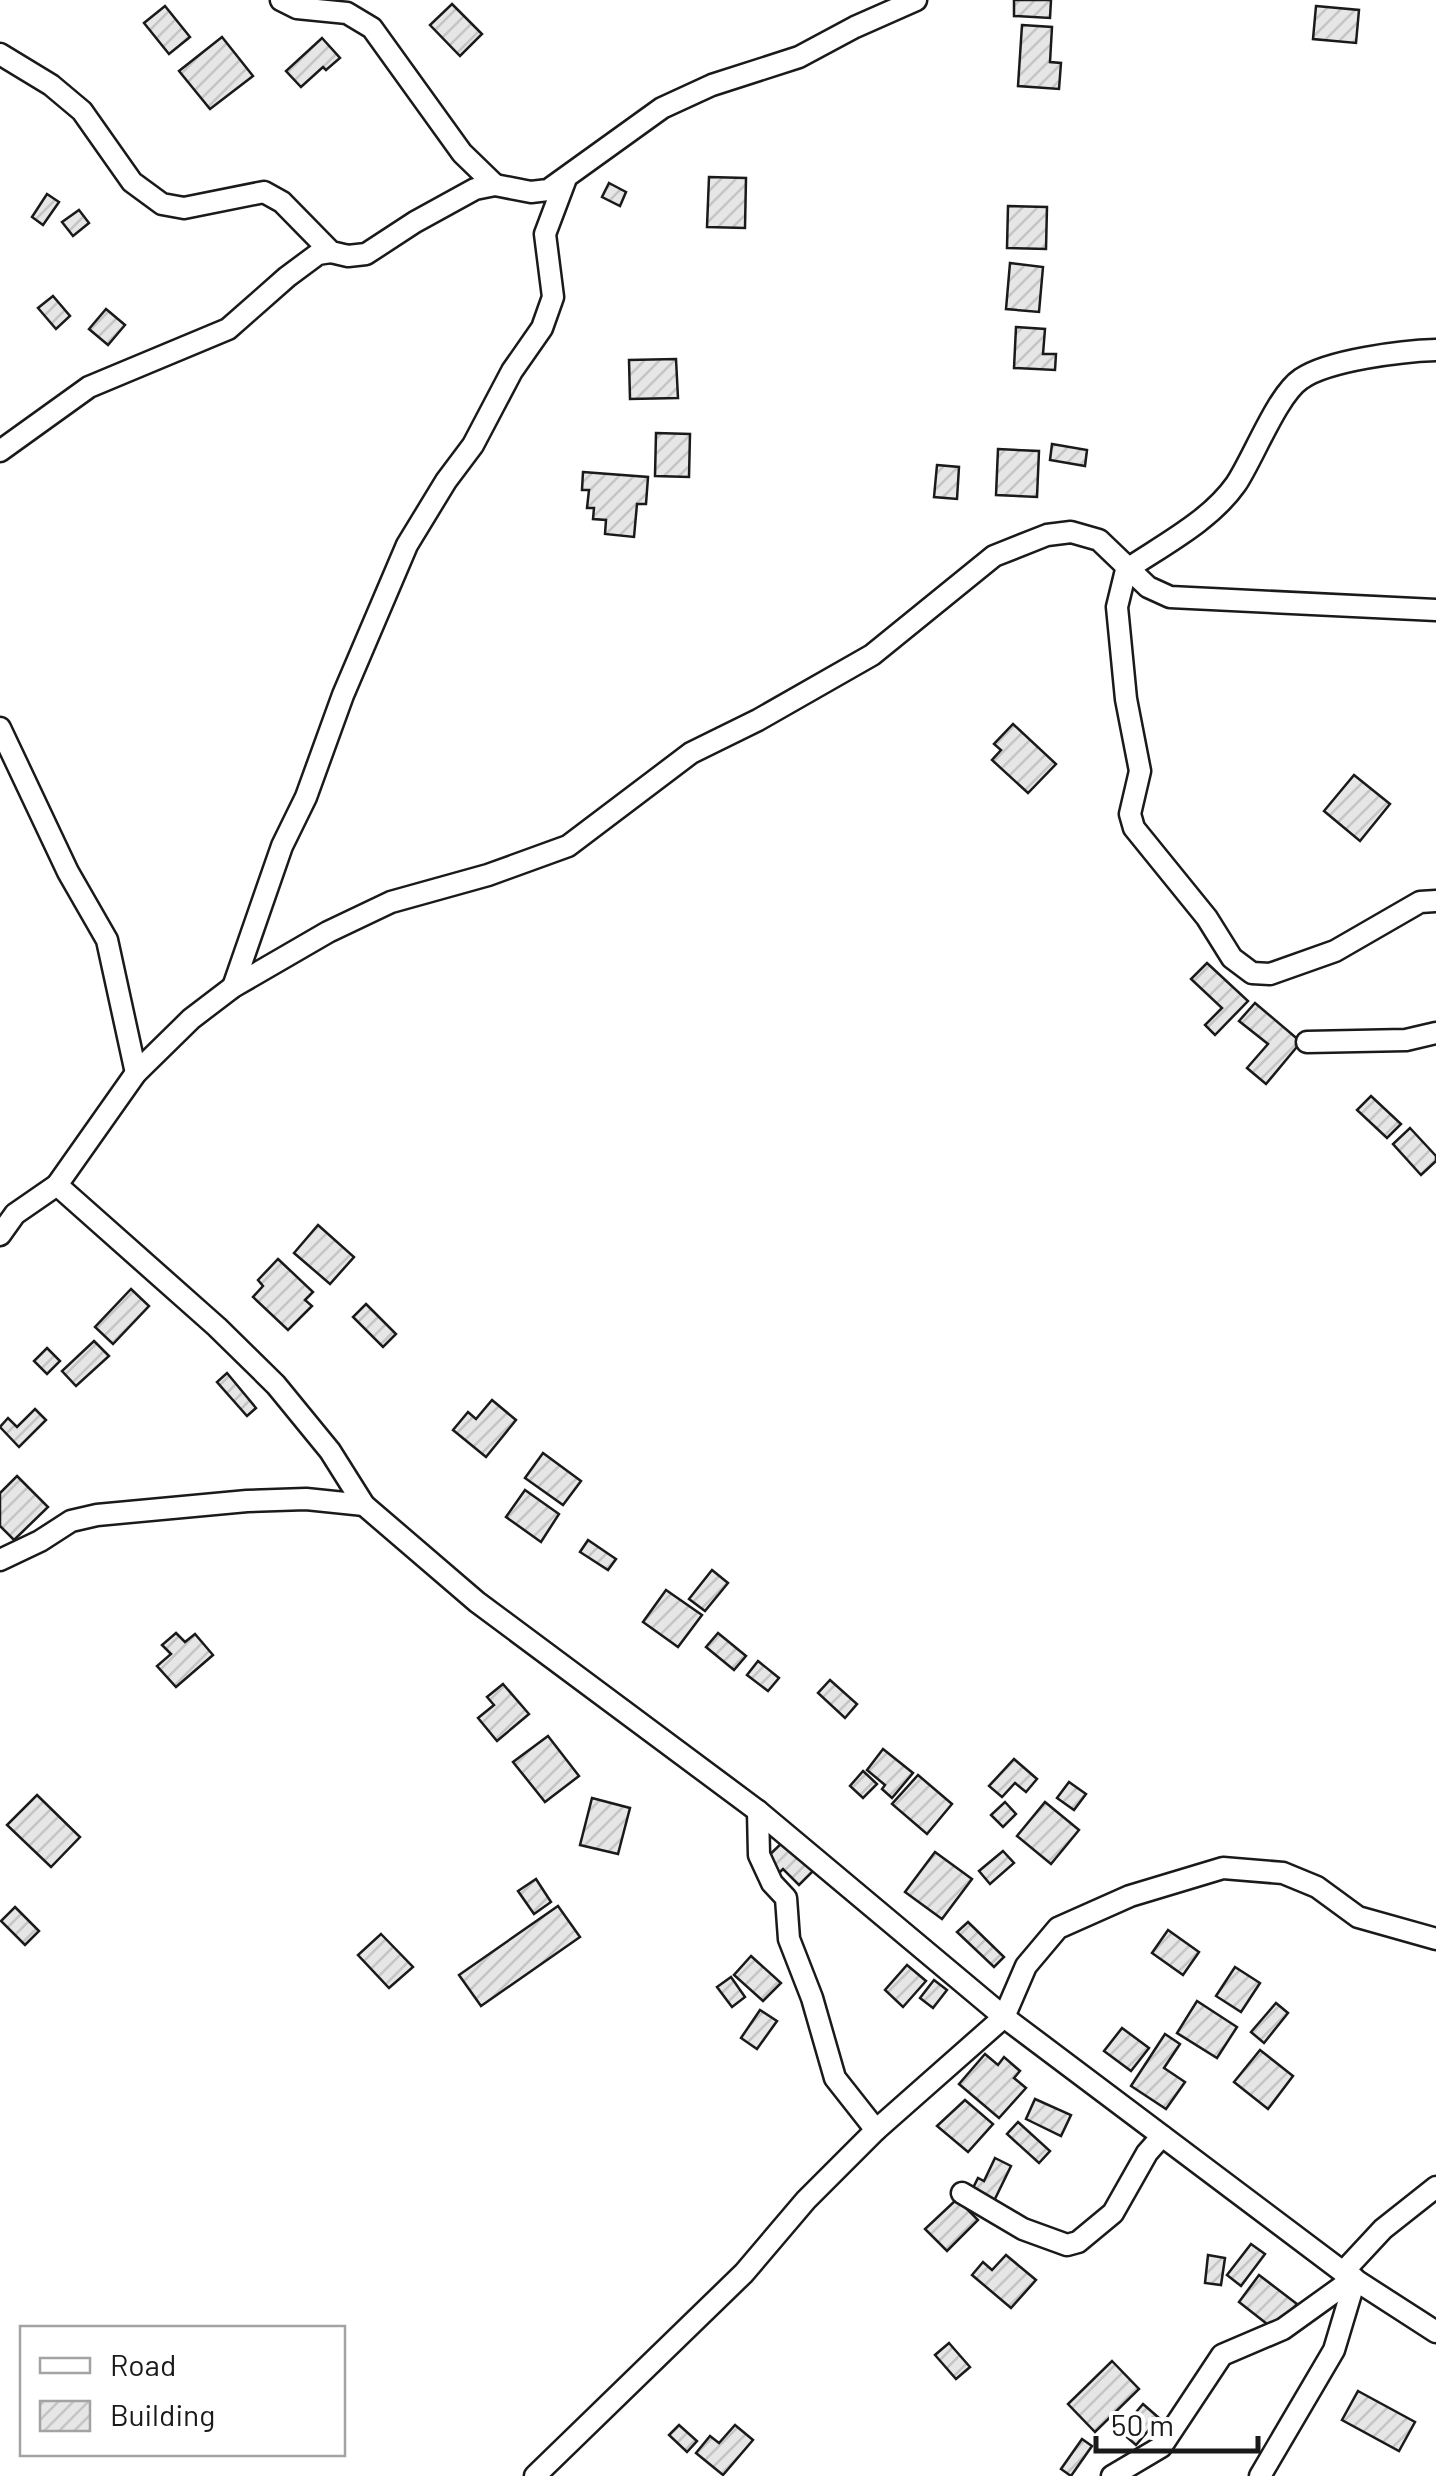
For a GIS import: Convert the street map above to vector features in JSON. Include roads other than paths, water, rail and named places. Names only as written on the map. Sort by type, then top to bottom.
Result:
[{"type":"street","points":[[281,0],[296,8],[338,6],[372,28],[462,153],[495,185]]},
{"type":"street","points":[[0,451],[89,386],[228,329],[318,254],[366,254],[475,190],[495,185],[531,192],[548,190],[662,108],[712,85],[800,57],[916,0]]},
{"type":"street","points":[[0,54],[50,85],[82,111],[132,182],[162,204],[184,208],[264,192],[282,202],[331,252]]},
{"type":"street","points":[[233,987],[282,846],[306,797],[336,713],[407,545],[446,480],[473,445],[512,371],[542,328],[553,297],[545,234],[565,181]]},
{"type":"street","points":[[1436,350],[1393,352],[1299,379],[1272,416],[1235,486],[1201,519],[1126,570],[1117,607],[1126,699],[1140,771],[1130,814],[1134,828],[1207,918],[1232,958],[1252,973],[1270,974],[1335,951],[1420,902],[1436,901]]},
{"type":"street","points":[[0,1234],[15,1214],[56,1185],[136,1072],[191,1019],[233,987],[328,932],[391,902],[568,846],[690,753],[758,720],[872,655],[994,556],[1046,535],[1071,532],[1099,540],[1126,570],[1170,597],[1436,610]]},
{"type":"street","points":[[0,728],[68,872],[107,940],[136,1072]]},
{"type":"street","points":[[1307,1042],[1406,1040],[1436,1033]]},
{"type":"street","points":[[56,1185],[218,1326],[276,1384],[330,1451],[364,1505],[477,1602],[758,1811],[1004,2017],[1351,2277],[1436,2332]]},
{"type":"street","points":[[0,1560],[70,1521],[96,1515],[247,1501],[306,1499],[364,1505]]},
{"type":"street","points":[[758,1811],[759,1855],[772,1883],[786,1898],[789,1940],[812,1998],[835,2078],[876,2130]]},
{"type":"street","points":[[535,2476],[744,2273],[806,2200],[876,2130],[1004,2017],[1026,1966],[1058,1928],[1130,1896],[1223,1868],[1283,1873],[1317,1887],[1338,1905],[1372,1924],[1436,1939]]},
{"type":"street","points":[[962,2192],[1023,2229],[1055,2243],[1078,2242],[1113,2213],[1147,2153],[1162,2136]]},
{"type":"street","points":[[1112,2476],[1161,2447],[1222,2355],[1284,2329],[1351,2277],[1383,2228],[1436,2187]]},
{"type":"street","points":[[1260,2476],[1334,2350],[1351,2277]]}]
